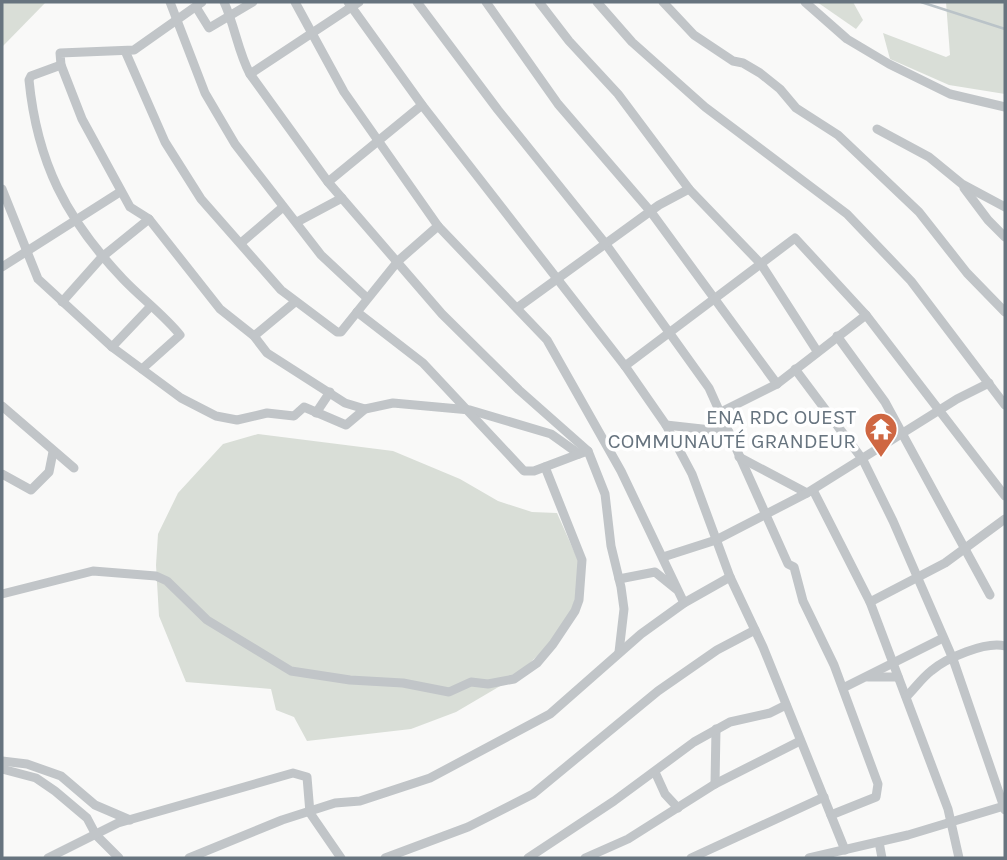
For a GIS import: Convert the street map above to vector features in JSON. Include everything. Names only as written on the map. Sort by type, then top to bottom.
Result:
[{"type":"street","points":[[170,2],[219,118],[283,207],[338,273],[367,298]]},
{"type":"street","points":[[224,2],[242,59],[250,74],[328,182],[442,314],[583,452],[605,494],[624,609],[618,652]]},
{"type":"street","points":[[253,2],[209,28],[199,5],[143,46],[126,53],[61,51],[61,65],[82,119],[130,207],[149,219],[220,309],[254,336],[267,353],[345,403],[365,409],[397,403],[470,410],[551,434],[583,452]]},
{"type":"street","points":[[295,2],[344,92],[439,226],[547,340],[579,394],[684,603]]},
{"type":"street","points":[[417,2],[498,110],[605,243],[709,388],[764,515],[788,564],[794,568],[803,601],[824,639],[879,790],[876,797],[831,815]]},
{"type":"street","points":[[486,2],[504,32],[558,104],[650,212],[777,384]]},
{"type":"street","points":[[539,2],[569,41],[618,94],[690,189],[761,264],[817,351]]},
{"type":"street","points":[[597,2],[632,42],[705,107],[847,214],[911,281],[926,305],[1005,405]]},
{"type":"street","points":[[663,2],[694,35],[733,61],[743,62],[760,73],[780,89],[796,108],[838,135],[919,212],[967,273],[1005,312]]},
{"type":"street","points":[[806,2],[847,39],[889,64],[950,94],[1005,107]]},
{"type":"street","points":[[250,74],[312,34],[353,3],[422,105],[558,278],[666,425],[692,474],[730,577],[755,630],[845,850]]},
{"type":"street","points":[[126,53],[172,155],[201,199],[241,243],[251,259],[296,302],[339,333],[398,261],[439,226]]},
{"type":"street","points":[[61,65],[29,78],[32,110],[50,175],[102,257],[180,335],[142,369]]},
{"type":"street","points":[[328,182],[422,105]]},
{"type":"street","points":[[877,129],[929,157],[962,184],[1005,207]]},
{"type":"street","points":[[962,184],[986,218],[1005,237]]},
{"type":"street","points":[[2,189],[38,279],[112,347],[181,398],[216,416],[237,420],[267,413],[294,415],[304,407],[346,425],[365,409]]},
{"type":"street","points":[[517,309],[605,243],[690,189]]},
{"type":"street","points":[[2,267],[120,192]]},
{"type":"street","points":[[297,222],[342,198]]},
{"type":"street","points":[[241,243],[283,207]]},
{"type":"street","points":[[62,302],[102,257],[149,219]]},
{"type":"street","points":[[625,366],[795,238],[866,316],[938,405],[1005,496]]},
{"type":"street","points":[[254,336],[296,302]]},
{"type":"street","points":[[112,347],[150,307]]},
{"type":"street","points":[[357,312],[423,363],[470,410],[522,469],[529,472],[583,452]]},
{"type":"street","points":[[721,412],[777,384],[866,316]]},
{"type":"street","points":[[837,336],[885,402],[990,594]]},
{"type":"street","points":[[795,369],[863,460],[953,659],[1005,808],[808,858]]},
{"type":"street","points":[[663,557],[716,540],[810,491],[903,434],[938,405],[989,383]]},
{"type":"street","points":[[316,413],[330,392]]},
{"type":"street","points":[[2,406],[52,452],[74,468]]},
{"type":"street","points":[[666,425],[729,432]]},
{"type":"street","points":[[2,474],[31,490],[49,472],[52,452]]},
{"type":"street","points":[[739,457],[810,491],[870,602],[907,696],[951,822],[959,858]]},
{"type":"street","points":[[2,594],[93,571],[156,576],[167,581],[206,620],[291,671],[350,680],[403,683],[449,692],[471,682],[488,684],[514,679],[537,663],[553,644],[575,611],[579,600],[582,561],[545,467]]},
{"type":"street","points":[[870,602],[917,577],[1005,519]]},
{"type":"street","points":[[669,572],[686,550]]},
{"type":"street","points":[[619,579],[655,572],[677,590]]},
{"type":"street","points":[[189,858],[264,827],[430,778],[550,714],[618,652],[684,603],[730,577]]},
{"type":"street","points":[[385,858],[456,832],[533,794],[658,691],[717,650],[755,630]]},
{"type":"street","points":[[843,688],[943,638]]},
{"type":"street","points":[[907,696],[929,671],[953,659],[996,644],[1005,646]]},
{"type":"street","points":[[865,677],[898,677]]},
{"type":"street","points":[[528,858],[716,729],[786,705]]},
{"type":"street","points":[[715,784],[716,729]]},
{"type":"street","points":[[585,858],[628,839],[715,784],[800,741]]},
{"type":"street","points":[[2,761],[14,761],[61,776],[95,804],[130,820]]},
{"type":"street","points":[[2,769],[36,778],[55,791],[87,818],[96,835],[119,858]]},
{"type":"street","points":[[655,772],[665,794],[678,808]]},
{"type":"street","points":[[48,858],[130,820],[291,773],[301,774],[309,780],[306,792],[310,813],[341,858]]},
{"type":"street","points":[[691,858],[824,797]]},
{"type":"street","points":[[878,842],[882,858]]},
{"type":"shaded area","points":[[2,2],[46,2],[2,47]]},
{"type":"shaded area","points":[[817,2],[853,2],[863,20],[856,29]]},
{"type":"shaded area","points":[[946,2],[1005,2],[1005,94],[949,85],[890,59],[883,33],[946,57],[950,55]]},
{"type":"shaded area","points":[[258,434],[393,451],[460,479],[498,501],[532,512],[557,513],[581,567],[571,620],[555,640],[512,679],[456,712],[411,729],[307,741],[294,717],[276,710],[271,689],[186,682],[159,616],[156,565],[158,534],[178,493],[223,444]]},
{"type":"waterway","points":[[921,2],[1005,29]]},
{"type":"place","name":"ENA RDC OUEST COMMUNAUTÉ GRANDEUR","points":[[881,459]]}]
